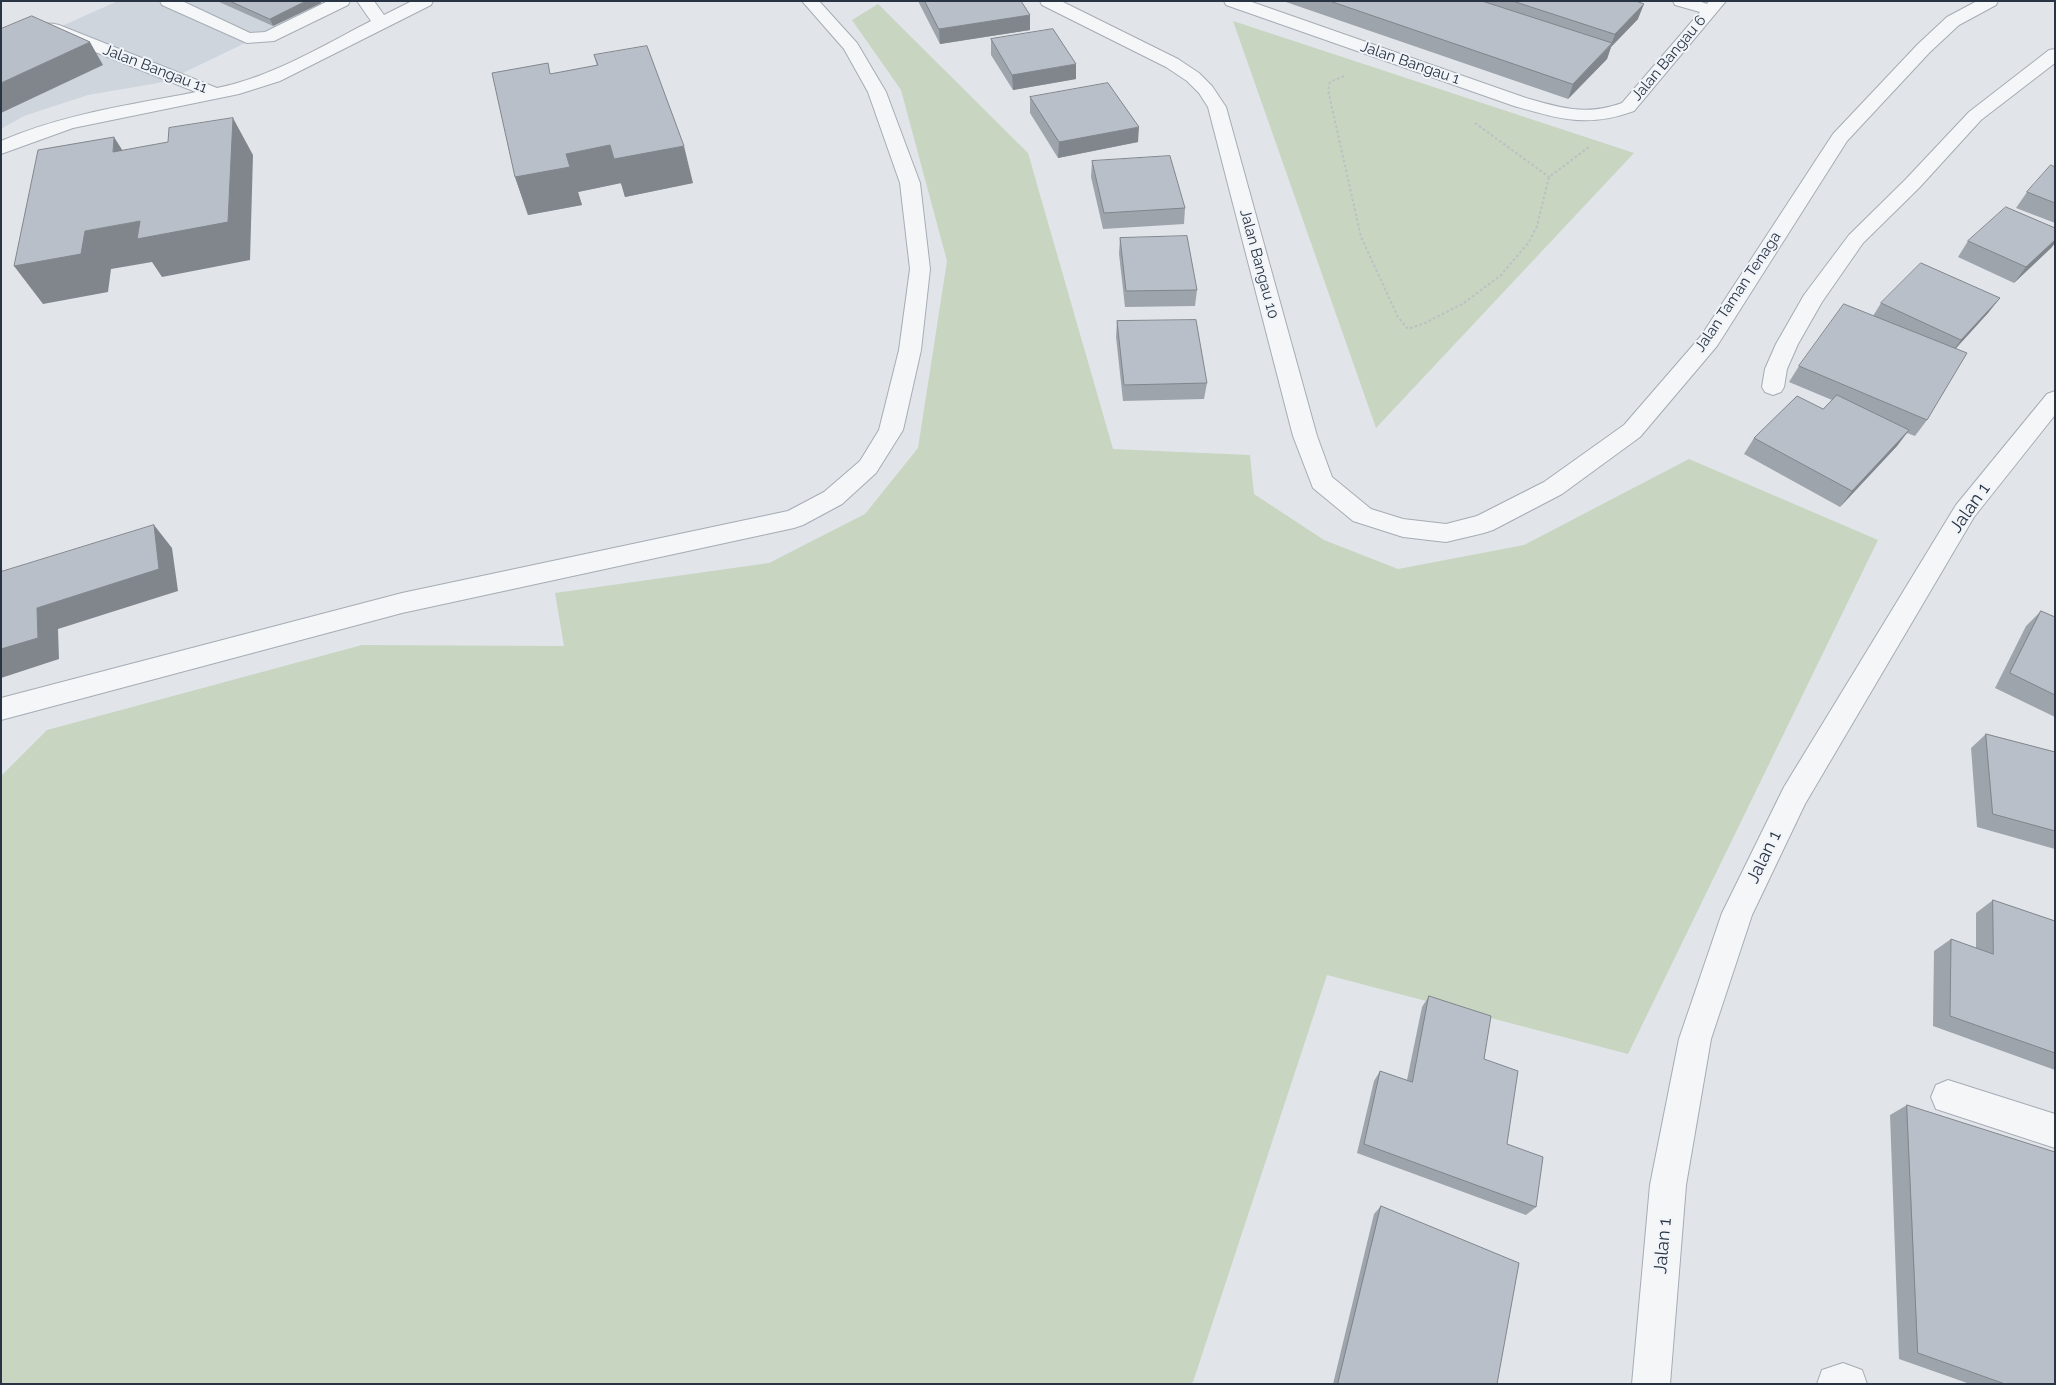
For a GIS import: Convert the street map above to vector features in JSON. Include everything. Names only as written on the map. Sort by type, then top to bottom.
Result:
[{"type":"street","points":[[168,1],[247,38],[268,37],[342,1]]},
{"type":"street","points":[[364,1],[381,23]]},
{"type":"street","points":[[214,93],[238,89],[274,77],[425,1]]},
{"type":"street","points":[[1,709],[402,603],[794,520],[833,498],[868,467],[891,430],[910,350],[920,269],[910,183],[877,92],[851,47],[810,1]]},
{"type":"street","name":"Jalan Bangau 10","points":[[1048,1],[1172,63],[1193,76],[1206,90],[1217,107],[1306,436],[1322,482],[1362,515],[1403,528],[1446,533]]},
{"type":"street","name":"Jalan Bangau 1","points":[[1232,1],[1520,102],[1568,115],[1590,118]]},
{"type":"street","points":[[1681,1],[1714,6]]},
{"type":"street","name":"Jalan Taman Tenaga","points":[[1446,533],[1484,524],[1553,488],[1632,431],[1709,341],[1840,138],[1931,41],[1953,21],[1990,1]]},
{"type":"street","name":"Jalan Bangau 6","points":[[1590,118],[1613,114],[1628,107],[1714,6]]},
{"type":"street","name":"Jalan Bangau 11","points":[[1,44],[23,33],[44,28],[52,29],[214,93]]},
{"type":"street","points":[[1773,387],[1776,369],[1812,300],[1856,239],[1912,184],[1975,116],[2055,54]]},
{"type":"street","name":"Jalan Bangau 11","points":[[1,148],[31,135],[69,124],[214,93]]},
{"type":"street","name":"Jalan 1","points":[[1652,1384],[1668,1185],[1695,1039],[1737,913],[1794,796],[1965,511],[2055,399]]},
{"type":"street","points":[[1948,1097],[2055,1131]]},
{"type":"street","points":[[1836,1384],[1843,1382],[1848,1384]]},
{"type":"path","points":[[1348,76],[1330,82],[1328,90],[1361,237],[1398,317],[1408,329],[1426,325],[1455,310],[1495,279],[1522,252],[1536,227],[1549,177],[1562,169],[1589,146]]},
{"type":"path","points":[[1472,120],[1549,177]]},
{"type":"shaded area","points":[[118,1],[333,1],[164,82],[88,95],[24,116],[1,129],[1,53]]},
{"type":"green space","points":[[878,4],[1028,153],[1113,449],[1250,455],[1254,494],[1324,540],[1398,569],[1524,545],[1689,459],[1878,540],[1628,1054],[1327,975],[1193,1382],[1189,1384],[1,1384],[1,776],[47,730],[362,645],[564,646],[555,593],[769,563],[865,514],[918,448],[947,261],[901,90],[852,20]]},
{"type":"green space","points":[[1233,21],[1634,153],[1376,428]]},
{"type":"building","points":[[230,1],[306,1],[270,19]]},
{"type":"building","points":[[925,1],[1021,1],[1030,15],[939,29]]},
{"type":"building","points":[[1330,1],[1482,1],[1612,43],[1573,84]]},
{"type":"building","points":[[1513,1],[1636,1],[1644,4],[1615,34]]},
{"type":"building","points":[[32,16],[90,42],[1,83],[1,29]]},
{"type":"building","points":[[1053,29],[1076,64],[1012,75],[991,39]]},
{"type":"building","points":[[647,46],[684,146],[614,159],[610,145],[566,154],[570,167],[515,177],[492,73],[548,63],[550,74],[598,65],[594,55]]},
{"type":"building","points":[[1108,83],[1139,127],[1059,142],[1030,97]]},
{"type":"building","points":[[233,118],[228,222],[137,239],[140,221],[85,231],[81,254],[14,266],[38,150],[114,137],[113,152],[168,142],[169,128]]},
{"type":"building","points":[[1170,156],[1185,208],[1104,213],[1092,161]]},
{"type":"building","points":[[2051,165],[2055,167],[2055,203],[2027,192]]},
{"type":"building","points":[[2006,207],[2055,228],[2055,240],[2026,267],[1968,241]]},
{"type":"building","points":[[1187,236],[1197,290],[1126,291],[1120,238]]},
{"type":"building","points":[[1921,263],[2000,298],[1961,340],[1881,303]]},
{"type":"building","points":[[1844,304],[1967,353],[1927,420],[1799,366]]},
{"type":"building","points":[[1196,320],[1207,383],[1124,385],[1117,321]]},
{"type":"building","points":[[1837,395],[1909,430],[1852,491],[1754,438],[1797,396],[1823,409]]},
{"type":"building","points":[[154,525],[159,569],[37,608],[38,638],[1,649],[1,572]]},
{"type":"building","points":[[2041,611],[2055,617],[2055,695],[2010,673]]},
{"type":"building","points":[[1986,734],[2055,752],[2055,831],[1993,814]]},
{"type":"building","points":[[1993,900],[2055,921],[2055,1053],[1950,1016],[1951,939],[1993,954]]},
{"type":"building","points":[[1429,996],[1491,1016],[1484,1059],[1518,1071],[1507,1144],[1543,1157],[1536,1207],[1364,1144],[1380,1071],[1412,1082]]},
{"type":"building","points":[[1907,1105],[2055,1152],[2055,1384],[2005,1384],[1918,1353]]},
{"type":"building","points":[[1381,1206],[1519,1263],[1497,1384],[1338,1384]]}]
